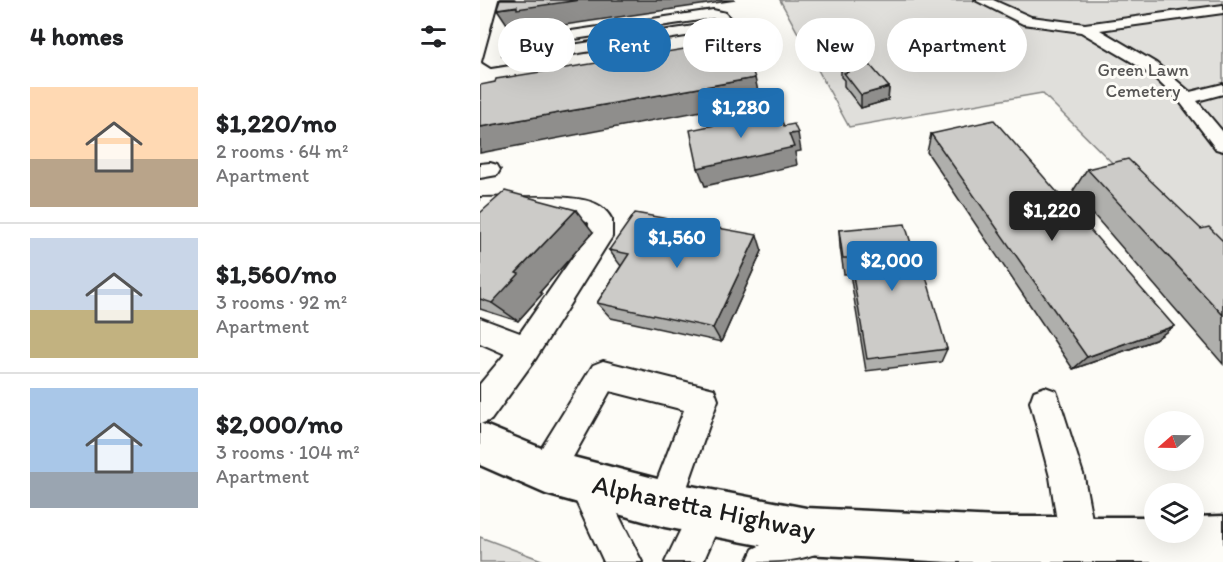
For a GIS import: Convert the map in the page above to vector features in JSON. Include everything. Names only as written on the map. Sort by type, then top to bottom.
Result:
[{"type":"highway","name":"Alpharetta Highway","points":[[480,444],[565,477],[686,508],[825,533],[998,541],[1223,540]]},
{"type":"lane","points":[[494,47],[713,15],[721,16],[725,22],[717,27],[490,62],[494,47],[507,0]]},
{"type":"lane","points":[[982,0],[1028,21],[1085,28],[1223,9]]},
{"type":"lane","points":[[1085,28],[1146,62],[1166,76],[1223,145]]},
{"type":"lane","points":[[1186,98],[1223,89]]},
{"type":"lane","points":[[480,206],[568,207],[588,210],[601,220],[600,237],[526,349],[480,409]]},
{"type":"lane","points":[[480,330],[526,349]]},
{"type":"lane","points":[[623,562],[565,477],[603,375],[703,400],[686,508],[684,562]]},
{"type":"lane","points":[[1045,402],[1067,477],[1078,540]]},
{"type":"lane","points":[[766,562],[825,533]]},
{"type":"green space","name":"Green Lawn Cemetery","points":[[780,0],[1223,0],[1223,273],[1042,93],[849,127],[819,72],[875,72],[875,18],[795,18],[795,28]]},
{"type":"green space","points":[[480,537],[547,562],[480,562]]},
{"type":"building","points":[[500,0],[580,0],[517,9],[517,6],[497,9]]},
{"type":"building","points":[[683,49],[683,72],[753,72],[755,78],[480,127],[480,85],[495,82],[496,79],[540,72],[575,72],[575,66],[587,65],[587,72],[671,72],[671,51]]},
{"type":"building","points":[[875,71],[889,87],[861,95],[844,73]]},
{"type":"building","points":[[778,112],[784,126],[794,124],[798,133],[789,134],[794,147],[698,168],[690,130]]},
{"type":"building","points":[[994,120],[1174,326],[1087,357],[931,134]]},
{"type":"building","points":[[1128,159],[1201,229],[1209,227],[1223,241],[1223,315],[1087,169]]},
{"type":"building","points":[[505,191],[576,210],[516,273],[519,274],[492,303],[480,299],[480,213]]},
{"type":"building","points":[[635,213],[757,235],[713,328],[597,303],[629,254],[609,250]]},
{"type":"building","points":[[905,224],[913,250],[918,249],[947,349],[867,359],[850,258],[843,258],[839,230]]}]
